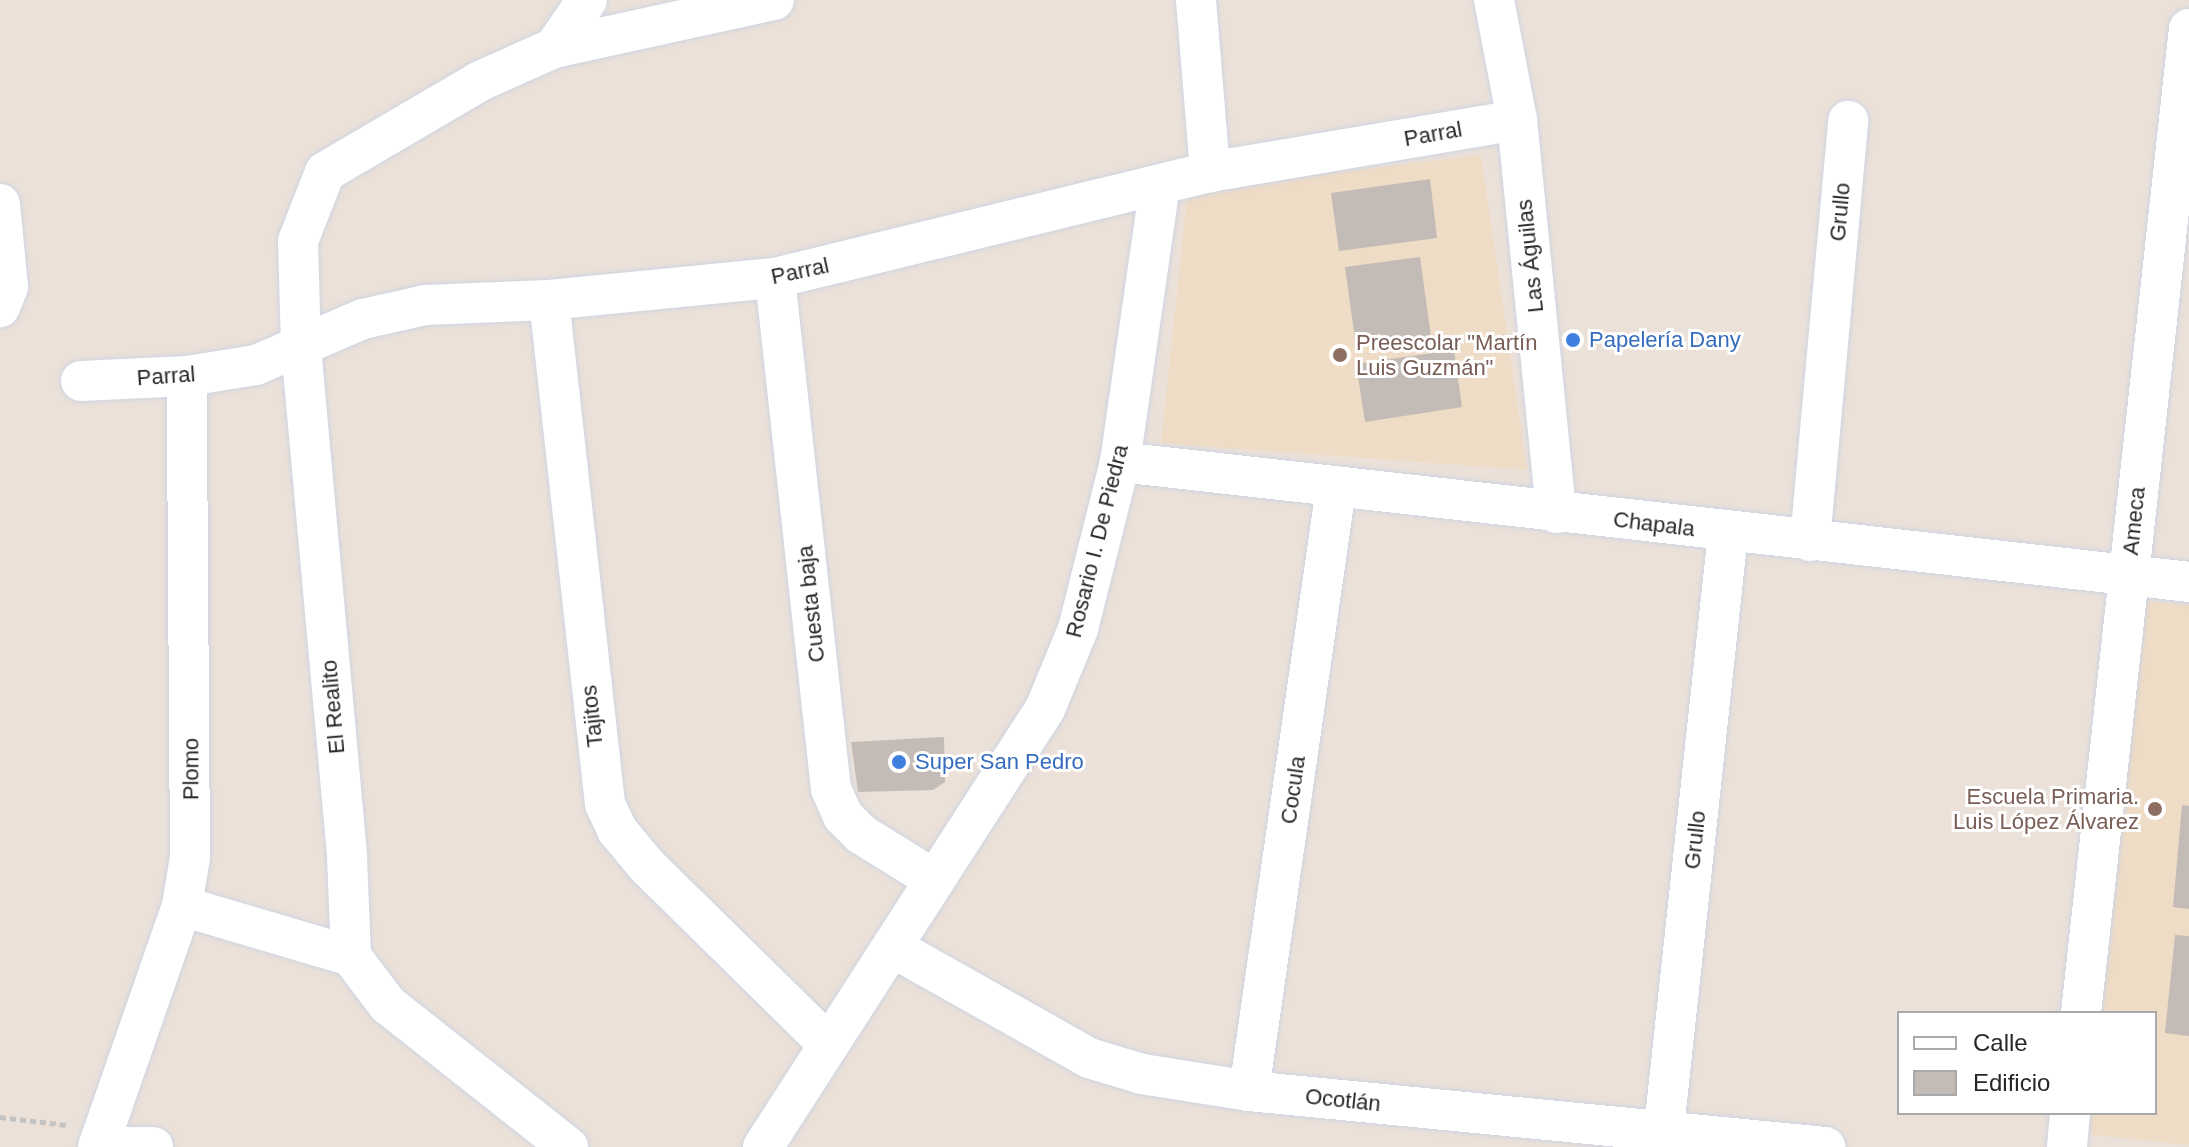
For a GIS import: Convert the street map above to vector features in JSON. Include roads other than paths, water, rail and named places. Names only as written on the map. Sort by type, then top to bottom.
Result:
[{"type":"street","points":[[554,48],[587,0]]},
{"type":"street","points":[[554,48],[774,0]]},
{"type":"street","points":[[1196,0],[1210,172]]},
{"type":"street","name":"Las Águilas","points":[[1494,0],[1517,120],[1556,513]]},
{"type":"street","name":"Ameca","points":[[2081,1011],[2189,29]]},
{"type":"street","name":"El Realito","points":[[351,956],[347,855],[301,348],[298,241],[325,172],[480,81],[554,48]]},
{"type":"street","name":"Parral","points":[[81,381],[187,376],[256,365],[363,319],[425,305],[549,300],[775,278],[1210,172],[1517,120]]},
{"type":"street","name":"Grullo","points":[[1810,541],[1848,121]]},
{"type":"street","name":"Rosario I. De Piedra","points":[[763,1147],[827,1043],[1045,709],[1078,629],[1120,462],[1160,185]]},
{"type":"street","points":[[0,204],[8,287],[0,307]]},
{"type":"street","name":"Cuesta baja","points":[[775,278],[831,789],[843,816],[861,834],[935,880]]},
{"type":"street","name":"Tajitos","points":[[549,300],[605,804],[617,830],[647,866],[827,1043]]},
{"type":"street","name":"Plomo","points":[[106,1141],[182,906],[190,857],[187,376]]},
{"type":"street","name":"Chapala","points":[[1120,462],[1336,489],[2189,582]]},
{"type":"street","name":"Cocula","points":[[1249,1091],[1336,489]]},
{"type":"street","name":"Grullo","points":[[1662,1140],[1728,533]]},
{"type":"street","points":[[182,906],[351,956],[388,1005],[568,1147]]},
{"type":"street","name":"Ocotlán","points":[[892,947],[1101,1063],[1249,1091],[1662,1140],[1825,1147]]},
{"type":"street","points":[[2067,1147],[2070,1115]]},
{"type":"street","points":[[106,1141],[153,1147]]},
{"type":"place","name":"Papelería Dany","points":[[1573,340]]},
{"type":"place","name":"Preescolar \"Martín Luis Guzmán\"","points":[[1340,355]]},
{"type":"place","name":"Super San Pedro","points":[[899,762]]},
{"type":"place","name":"Escuela Primaria. Luis López Álvarez","points":[[2155,809]]}]
